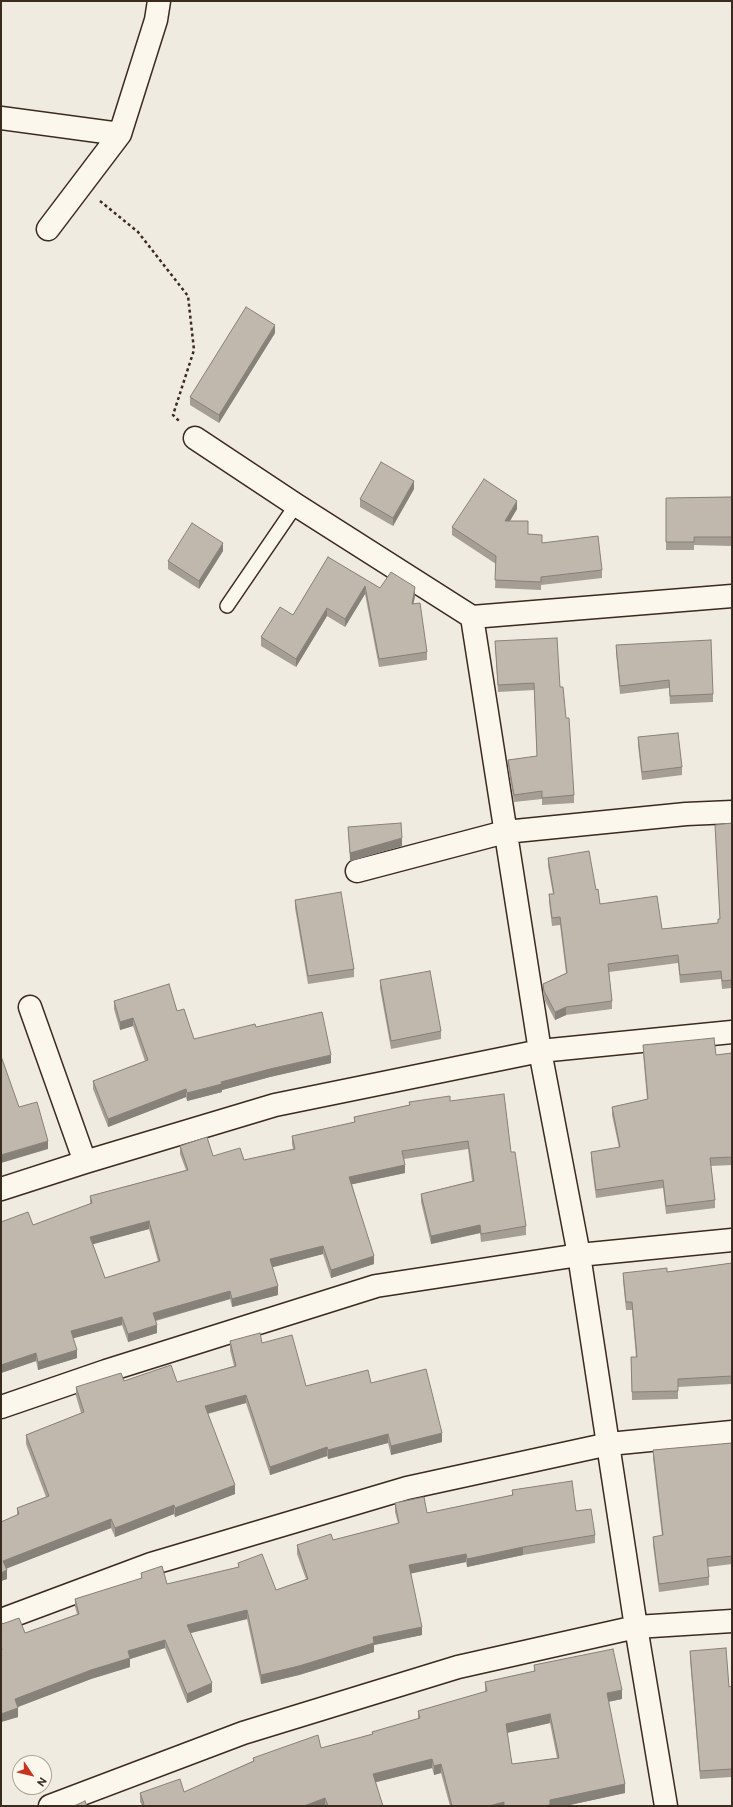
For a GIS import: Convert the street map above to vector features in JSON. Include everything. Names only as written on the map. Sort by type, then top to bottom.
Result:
[{"type":"street","points":[[48,229],[120,134],[156,20],[159,1]]},
{"type":"street","points":[[1,118],[120,134]]},
{"type":"street","points":[[195,438],[296,505],[472,617],[732,596]]},
{"type":"street","points":[[472,617],[540,1051],[579,1255],[636,1627],[666,1806]]},
{"type":"street","points":[[357,871],[506,832],[686,814],[732,812]]},
{"type":"street","points":[[30,1007],[85,1162]]},
{"type":"street","points":[[1,1189],[275,1105],[540,1051],[732,1032]]},
{"type":"street","points":[[1,1406],[106,1371],[376,1286],[579,1255],[732,1240]]},
{"type":"street","points":[[1,1620],[151,1564],[400,1491],[609,1444],[732,1432]]},
{"type":"street","points":[[50,1806],[243,1733],[458,1667],[636,1627],[732,1621]]},
{"type":"lane","points":[[227,606],[296,505]]},
{"type":"path","points":[[81,185],[138,232],[188,296],[194,350],[173,415],[195,438]]},
{"type":"building","points":[[246,307],[275,325],[219,415],[190,397]]},
{"type":"building","points":[[381,462],[414,481],[393,518],[360,499]]},
{"type":"building","points":[[484,479],[517,501],[505,521],[528,521],[528,534],[542,535],[542,543],[598,536],[602,570],[541,577],[541,582],[495,580],[496,556],[452,527]]},
{"type":"building","points":[[732,497],[732,537],[694,537],[694,542],[666,542],[666,498]]},
{"type":"building","points":[[192,523],[223,543],[199,581],[168,561]]},
{"type":"building","points":[[328,557],[380,588],[391,572],[415,587],[412,604],[420,603],[427,652],[379,659],[365,586],[345,619],[327,608],[296,659],[261,637],[280,607],[293,615]]},
{"type":"building","points":[[557,638],[560,687],[563,687],[566,718],[569,718],[574,795],[542,798],[542,791],[514,795],[508,760],[537,756],[534,683],[498,685],[495,641]]},
{"type":"building","points":[[711,640],[713,694],[670,696],[669,680],[620,686],[616,645]]},
{"type":"building","points":[[678,733],[682,767],[642,772],[638,737]]},
{"type":"building","points":[[401,823],[402,838],[350,853],[348,827]]},
{"type":"building","points":[[732,823],[732,980],[722,981],[721,971],[680,975],[678,955],[608,964],[612,1001],[566,1007],[555,1012],[544,991],[543,984],[567,973],[560,917],[552,918],[549,894],[554,894],[548,858],[589,851],[600,904],[657,896],[662,929],[718,923],[718,919],[720,919],[715,825]]},
{"type":"building","points":[[341,892],[354,969],[308,976],[295,900]]},
{"type":"building","points":[[430,971],[441,1031],[391,1041],[380,980]]},
{"type":"building","points":[[169,984],[177,1011],[184,1009],[194,1039],[255,1024],[256,1027],[322,1012],[331,1055],[270,1069],[187,1093],[186,1089],[108,1119],[93,1081],[148,1060],[133,1018],[120,1022],[114,1001]]},
{"type":"building","points":[[714,1038],[716,1055],[732,1053],[732,1157],[710,1158],[715,1200],[666,1206],[663,1180],[596,1190],[591,1152],[620,1147],[612,1107],[648,1099],[643,1045]]},
{"type":"building","points":[[1,1056],[19,1107],[37,1102],[48,1141],[1,1155]]},
{"type":"building","points":[[504,1094],[511,1152],[515,1152],[526,1226],[481,1234],[480,1225],[431,1236],[421,1194],[474,1181],[468,1141],[402,1151],[405,1165],[349,1177],[374,1256],[331,1270],[323,1246],[270,1259],[278,1286],[232,1299],[230,1291],[153,1313],[157,1325],[128,1334],[122,1317],[71,1331],[77,1350],[38,1362],[36,1353],[1,1365],[1,1222],[28,1212],[33,1225],[92,1203],[90,1196],[188,1170],[180,1146],[207,1137],[213,1156],[240,1148],[244,1160],[295,1149],[292,1136],[355,1122],[354,1117],[410,1105],[409,1102],[450,1096],[450,1101]],"holes":[[[149,1221],[160,1261],[105,1278],[90,1237]]]},
{"type":"building","points":[[732,1263],[732,1376],[678,1379],[678,1391],[632,1392],[631,1357],[637,1357],[632,1302],[626,1302],[623,1273],[667,1268],[667,1272]]},
{"type":"building","points":[[260,1333],[262,1343],[292,1335],[306,1386],[368,1370],[371,1383],[426,1369],[442,1433],[391,1446],[388,1434],[328,1450],[327,1447],[270,1467],[246,1395],[205,1406],[235,1485],[175,1508],[174,1505],[115,1528],[111,1519],[3,1561],[7,1570],[1,1573],[1,1522],[19,1514],[17,1508],[49,1496],[26,1435],[84,1412],[76,1387],[121,1373],[124,1381],[171,1365],[177,1382],[236,1366],[230,1341]]},
{"type":"building","points":[[732,1443],[732,1556],[707,1559],[709,1577],[659,1584],[653,1537],[663,1535],[653,1450]]},
{"type":"building","points":[[572,1481],[576,1511],[591,1509],[595,1535],[523,1547],[467,1559],[466,1554],[409,1565],[422,1627],[373,1637],[374,1643],[299,1666],[261,1675],[247,1610],[187,1625],[212,1683],[187,1694],[165,1640],[128,1651],[130,1658],[91,1670],[15,1699],[18,1708],[1,1714],[1,1624],[19,1618],[25,1633],[79,1614],[75,1599],[142,1578],[141,1573],[162,1566],[167,1584],[239,1567],[238,1563],[262,1554],[276,1590],[308,1579],[297,1545],[331,1534],[333,1540],[399,1523],[395,1503],[424,1497],[427,1513],[513,1495],[512,1490]]},
{"type":"building","points":[[726,1648],[729,1687],[732,1686],[732,1769],[700,1771],[690,1651]]},
{"type":"building","points":[[613,1649],[622,1690],[607,1693],[625,1784],[550,1800],[550,1805],[543,1806],[504,1806],[504,1802],[489,1806],[452,1806],[441,1764],[434,1766],[432,1759],[373,1774],[383,1806],[328,1806],[325,1798],[304,1806],[140,1806],[144,1804],[140,1793],[180,1779],[184,1792],[254,1761],[253,1758],[318,1735],[321,1748],[373,1734],[372,1732],[420,1718],[418,1711],[487,1691],[485,1682],[535,1671],[534,1665]],"holes":[[[550,1714],[559,1758],[512,1764],[506,1724]]]},
{"type":"building","points":[[85,1801],[87,1806],[74,1806]]}]
